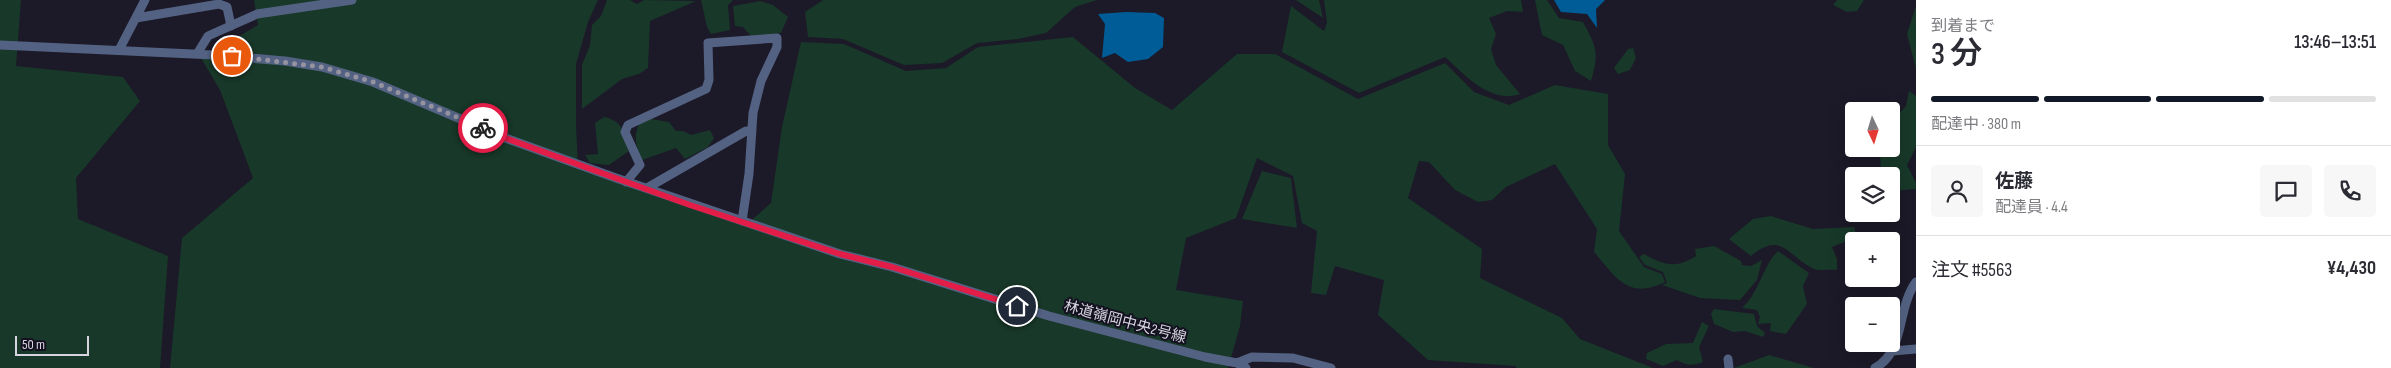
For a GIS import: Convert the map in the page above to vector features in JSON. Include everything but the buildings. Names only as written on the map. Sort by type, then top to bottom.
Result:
[{"type":"street","points":[[119,50],[145,0]]},
{"type":"street","points":[[197,54],[208,36],[257,14],[352,0]]},
{"type":"street","points":[[136,18],[219,4],[227,6],[231,26]]},
{"type":"street","points":[[626,182],[640,166],[625,132],[628,125],[706,89],[709,80],[708,43],[777,38],[777,47],[761,82],[753,112],[749,174],[742,221]]},
{"type":"street","name":"林道嶺岡中央2号線","points":[[0,45],[197,54],[285,61],[322,67],[373,82],[508,139],[626,182],[840,254],[892,267],[1049,316],[1205,357],[1237,363]]},
{"type":"street","points":[[647,188],[746,131],[752,131]]},
{"type":"street","points":[[1900,325],[1908,296],[1916,282]]},
{"type":"street","points":[[1900,350],[1916,349]]},
{"type":"street","points":[[1875,368],[1886,362],[1892,352]]},
{"type":"street","points":[[1237,363],[1252,356],[1293,358],[1331,368]]},
{"type":"street","points":[[1237,363],[1246,368]]},
{"type":"green space","points":[[0,0],[21,0],[16,66],[123,77],[140,101],[76,178],[78,219],[168,256],[160,368],[0,368]]},
{"type":"green space","points":[[254,0],[598,0],[588,22],[576,64],[578,167],[746,225],[771,203],[782,127],[801,42],[844,44],[906,71],[946,68],[978,47],[1073,37],[1135,88],[1172,110],[1237,54],[1275,54],[1358,99],[1445,63],[1474,92],[1509,105],[1555,85],[1608,94],[1608,145],[1625,174],[1619,231],[1644,267],[1662,274],[1665,282],[1641,289],[1632,287],[1616,277],[1594,252],[1597,229],[1555,164],[1506,187],[1492,200],[1478,202],[1455,190],[1429,162],[1419,161],[1408,198],[1482,249],[1480,278],[1562,318],[1580,339],[1653,368],[1517,368],[1515,366],[1428,360],[1378,315],[1384,280],[1335,266],[1326,295],[1311,293],[1317,231],[1302,223],[1293,176],[1257,158],[1236,218],[1186,238],[1176,290],[1243,301],[1240,326],[1228,368],[170,368],[182,238],[253,178],[220,90],[201,58],[258,25]]},
{"type":"green space","points":[[607,0],[630,0],[637,4],[644,0],[696,1],[650,21],[648,68],[639,74],[622,79],[582,109],[582,65],[590,45],[592,25],[601,16]]},
{"type":"green space","points":[[701,0],[733,0],[728,5],[730,30],[711,34],[707,27]]},
{"type":"green space","points":[[823,0],[1097,0],[1075,7],[1046,33],[1018,39],[977,43],[942,63],[904,65],[843,39],[808,37],[805,12]]},
{"type":"green space","points":[[1296,0],[1319,0],[1323,18]]},
{"type":"green space","points":[[1324,0],[1521,0],[1523,12],[1507,11],[1489,18],[1496,34],[1491,49],[1496,65],[1520,94],[1498,95],[1488,91],[1470,79],[1445,57],[1359,93],[1282,52],[1291,6],[1324,31],[1327,23]]},
{"type":"green space","points":[[1535,0],[1547,0],[1559,18],[1583,22],[1594,45],[1596,57],[1591,81],[1575,71],[1563,45],[1542,35]]},
{"type":"green space","points":[[1837,0],[1864,0],[1857,11],[1847,12],[1833,5]]},
{"type":"green space","points":[[760,1],[773,5],[788,17],[781,33],[751,36],[743,27],[735,26],[733,6]]},
{"type":"green space","points":[[1916,6],[1916,69],[1907,34]]},
{"type":"green space","points":[[1633,48],[1636,58],[1630,70],[1618,74],[1614,68],[1628,49]]},
{"type":"green space","points":[[1909,91],[1916,96],[1916,147],[1907,165],[1916,183],[1916,189],[1900,190],[1900,167],[1881,167],[1880,158],[1900,158],[1900,113],[1906,106]]},
{"type":"green space","points":[[604,117],[616,122],[622,129],[629,151],[609,165],[590,163],[585,155],[598,154],[595,123]]},
{"type":"green space","points":[[651,119],[669,122],[676,131],[683,131],[691,135],[710,130],[714,138],[708,147],[685,159],[676,148],[642,160],[637,146],[636,134],[639,124]]},
{"type":"green space","points":[[1262,171],[1291,178],[1297,228],[1242,219]]},
{"type":"green space","points":[[1771,216],[1813,229],[1854,227],[1856,232],[1845,232],[1845,242],[1832,247],[1837,259],[1837,270],[1819,270],[1805,264],[1777,245],[1770,245],[1751,256],[1729,239],[1753,219]]},
{"type":"green space","points":[[1714,246],[1741,261],[1742,265],[1751,266],[1762,260],[1757,280],[1740,300],[1700,298],[1662,285],[1667,283],[1663,272],[1645,265],[1639,257],[1644,254],[1664,263],[1676,264],[1696,256],[1695,249]]},
{"type":"green space","points":[[1778,251],[1809,273],[1803,286],[1807,304],[1786,334],[1770,331],[1771,323],[1758,324],[1760,317],[1757,310],[1742,308],[1753,295],[1768,265]]},
{"type":"green space","points":[[1714,309],[1754,314],[1757,326],[1765,333],[1763,337],[1745,331],[1733,332],[1714,324],[1711,314]]},
{"type":"green space","points":[[1702,322],[1709,326],[1699,347],[1703,362],[1690,365],[1677,360],[1663,366],[1646,359],[1647,353],[1666,344],[1693,343]]},
{"type":"green space","points":[[1769,355],[1814,368],[1734,368]]},
{"type":"water","points":[[1554,0],[1605,0],[1596,9],[1597,28],[1587,14],[1561,12]]},
{"type":"water","points":[[1126,12],[1155,13],[1164,18],[1163,47],[1148,59],[1128,62],[1115,53],[1102,58],[1105,24],[1098,14]]},
{"type":"way so far","points":[[232,56],[322,67],[373,82],[454,114],[483,128]]},
{"type":"route","points":[[483,128],[508,139],[690,205],[840,254],[892,267],[1017,306]]}]
